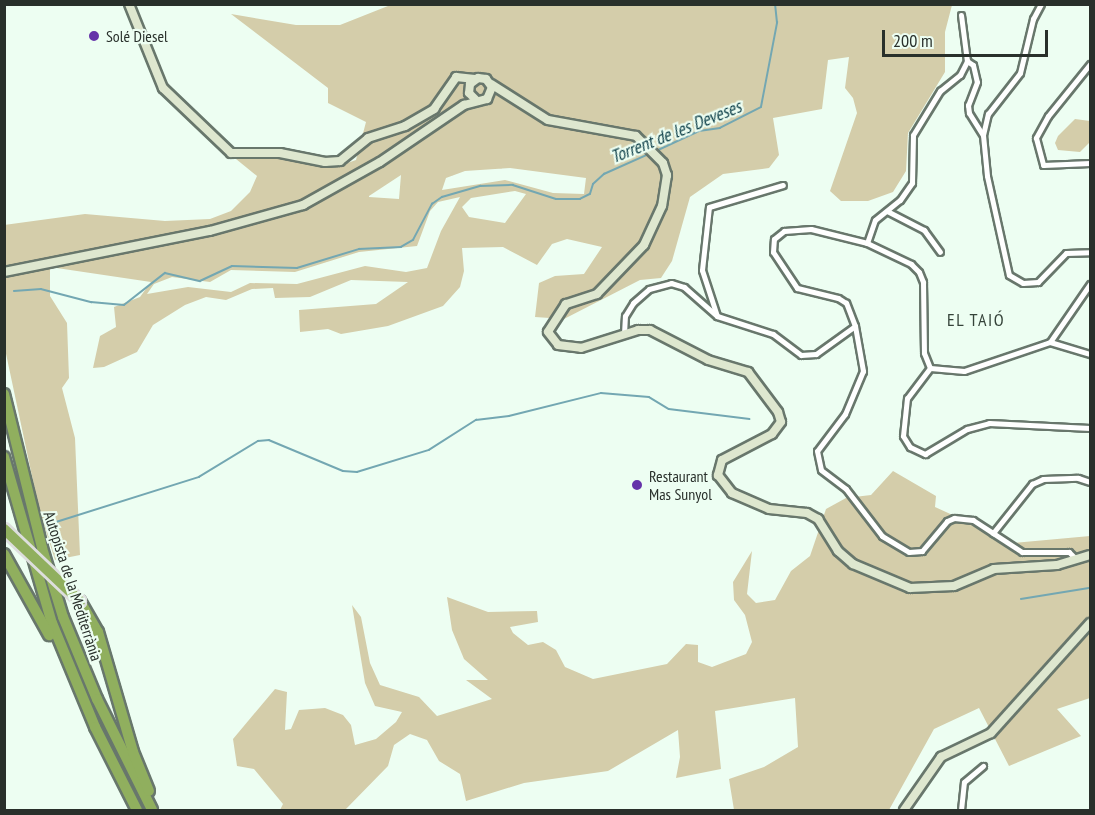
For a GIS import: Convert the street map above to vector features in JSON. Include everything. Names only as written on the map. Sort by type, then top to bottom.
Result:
[{"type":"highway","name":"Autopista de la Mediterrània","points":[[4,394],[39,537],[63,617],[97,699],[152,810]]},
{"type":"highway","name":"Autopista de la Mediterrània","points":[[4,457],[42,596],[95,727],[137,810]]},
{"type":"highway","points":[[4,529],[80,600],[100,638],[133,752],[157,810]]},
{"type":"highway","points":[[4,555],[32,599],[95,727]]},
{"type":"street","points":[[129,4],[163,88],[231,153],[280,153],[325,162],[340,161],[368,138],[405,126],[434,109],[454,79]]},
{"type":"street","points":[[1041,4],[1033,19],[1020,73],[988,114],[983,135],[987,176],[1009,275],[1023,283],[1038,282],[1066,253],[1090,252]]},
{"type":"street","points":[[867,243],[871,226],[907,193],[912,183],[913,135],[940,91],[960,75],[967,61],[961,15]]},
{"type":"street","points":[[967,61],[978,71],[969,113],[983,135]]},
{"type":"street","points":[[1090,64],[1048,116],[1036,138],[1043,165],[1090,163]]},
{"type":"street","points":[[454,79],[482,78],[536,115],[561,125],[636,136],[662,162],[667,176],[663,199],[655,228],[644,245],[597,294],[566,304],[548,332],[553,342],[566,347],[588,346],[638,330],[662,334],[708,360],[748,372],[778,412],[781,422],[772,434],[722,460],[717,470],[720,480],[732,493],[769,509],[807,513],[818,519],[838,551],[853,564],[900,585],[923,588],[962,584],[994,569],[1057,565],[1090,555]]},
{"type":"street","points":[[454,79],[469,90],[477,101]]},
{"type":"street","points":[[460,107],[475,79]]},
{"type":"street","points":[[490,97],[491,84]]},
{"type":"street","points":[[4,272],[210,231],[292,209],[345,184],[460,107],[490,97],[512,98]]},
{"type":"street","points":[[717,316],[702,270],[709,207],[783,185]]},
{"type":"street","points":[[887,211],[924,230],[940,252]]},
{"type":"street","points":[[930,368],[924,353],[923,282],[919,272],[911,264],[867,243],[804,229],[784,231],[772,246],[773,252],[800,291],[838,298],[846,303],[855,326],[864,371],[844,414],[818,451],[821,470],[846,489],[882,536],[909,552],[922,551],[947,521],[954,518],[972,520],[1022,552],[1069,552],[1076,559]]},
{"type":"street","points":[[624,334],[625,316],[633,303],[649,289],[666,284],[684,287],[717,316],[773,334],[801,355],[816,354],[855,326]]},
{"type":"street","points":[[1050,342],[1090,285]]},
{"type":"street","points":[[930,368],[964,371],[1050,342],[1090,354]]},
{"type":"street","points":[[930,368],[907,398],[903,414],[903,436],[910,447],[920,454],[968,429],[989,423],[1090,428]]},
{"type":"street","points":[[993,532],[1032,484],[1043,479],[1078,478],[1090,482]]},
{"type":"street","points":[[904,810],[941,757],[991,733],[1090,623]]},
{"type":"street","points":[[961,810],[964,782],[983,766]]},
{"type":"shaded area","points":[[393,4],[952,5],[945,32],[945,72],[908,133],[906,171],[893,192],[868,201],[841,201],[830,191],[857,113],[853,98],[845,88],[849,57],[828,60],[822,109],[773,118],[779,155],[769,168],[723,174],[690,197],[672,261],[661,278],[640,280],[564,319],[535,317],[539,283],[555,276],[584,274],[602,247],[567,239],[552,244],[537,265],[503,247],[462,248],[464,271],[460,287],[443,306],[388,326],[341,334],[328,329],[300,332],[299,310],[376,304],[408,282],[351,280],[310,297],[275,298],[273,288],[252,289],[226,300],[206,297],[185,305],[153,325],[137,352],[104,367],[93,368],[100,336],[116,327],[114,307],[140,297],[151,282],[50,267],[50,296],[67,323],[69,378],[62,388],[75,438],[80,555],[55,560],[39,509],[5,349],[4,225],[85,214],[165,221],[210,219],[231,211],[250,192],[257,176],[236,159],[283,157],[333,168],[356,160],[366,122],[328,103],[328,88],[231,14],[296,25],[340,25]],"holes":[[[510,168],[586,178],[584,194],[553,193],[505,180],[442,190],[446,178],[465,171]],[[401,175],[399,199],[369,196]],[[515,191],[526,194],[505,223],[469,217],[462,207],[471,198]],[[460,197],[441,231],[427,268],[406,272],[365,266],[297,284],[250,283],[231,292],[188,287],[147,294],[154,284],[172,277],[210,282],[231,270],[295,272],[359,252],[417,246],[430,211],[438,202]]]},
{"type":"shaded area","points":[[1075,119],[1090,121],[1090,142],[1080,152],[1058,150],[1055,143],[1058,136]]},
{"type":"shaded area","points":[[893,471],[936,496],[935,507],[1014,543],[1090,536],[1090,698],[1057,709],[1081,736],[1009,766],[979,708],[934,729],[889,810],[734,810],[729,779],[764,767],[798,747],[795,698],[715,711],[721,769],[676,778],[680,757],[678,730],[608,771],[524,783],[466,801],[460,774],[439,761],[427,740],[410,734],[394,745],[388,766],[345,810],[280,810],[283,804],[254,769],[237,766],[233,739],[275,689],[287,692],[285,730],[291,729],[299,710],[325,708],[343,715],[351,725],[355,745],[376,739],[396,722],[402,712],[375,706],[365,683],[352,605],[361,617],[370,663],[380,685],[419,697],[437,716],[492,699],[466,680],[488,680],[464,659],[452,630],[447,597],[488,612],[537,611],[538,622],[510,627],[513,633],[528,645],[543,642],[556,650],[565,667],[593,679],[667,664],[686,644],[698,645],[698,662],[712,667],[746,654],[752,642],[745,615],[734,600],[733,582],[752,551],[747,594],[756,603],[775,600],[791,571],[810,556],[826,509],[846,498],[871,495]]},
{"type":"waterway","name":"Torrent de les Deveses","points":[[656,151],[699,131],[720,128],[761,107],[777,23],[775,4]]},
{"type":"waterway","name":"Torrent de les Deveses","points":[[14,291],[41,289],[91,302],[124,305],[165,273],[200,281],[232,266],[297,268],[359,249],[401,247],[413,240],[432,204],[442,197],[480,186],[513,185],[556,199],[580,199],[590,194],[593,184],[604,174],[649,154]]},
{"type":"waterway","points":[[53,523],[199,477],[258,441],[269,440],[343,471],[357,472],[429,450],[476,420],[509,416],[601,393],[649,397],[669,409],[749,419]]},
{"type":"waterway","points":[[1021,599],[1090,588]]},
{"type":"place","name":"Solé Diesel","points":[[94,36]]},
{"type":"place","name":"Restaurant Mas Sunyol","points":[[637,485]]},
{"type":"district","name":"EL TAIÓ","points":[[976,320]]}]
